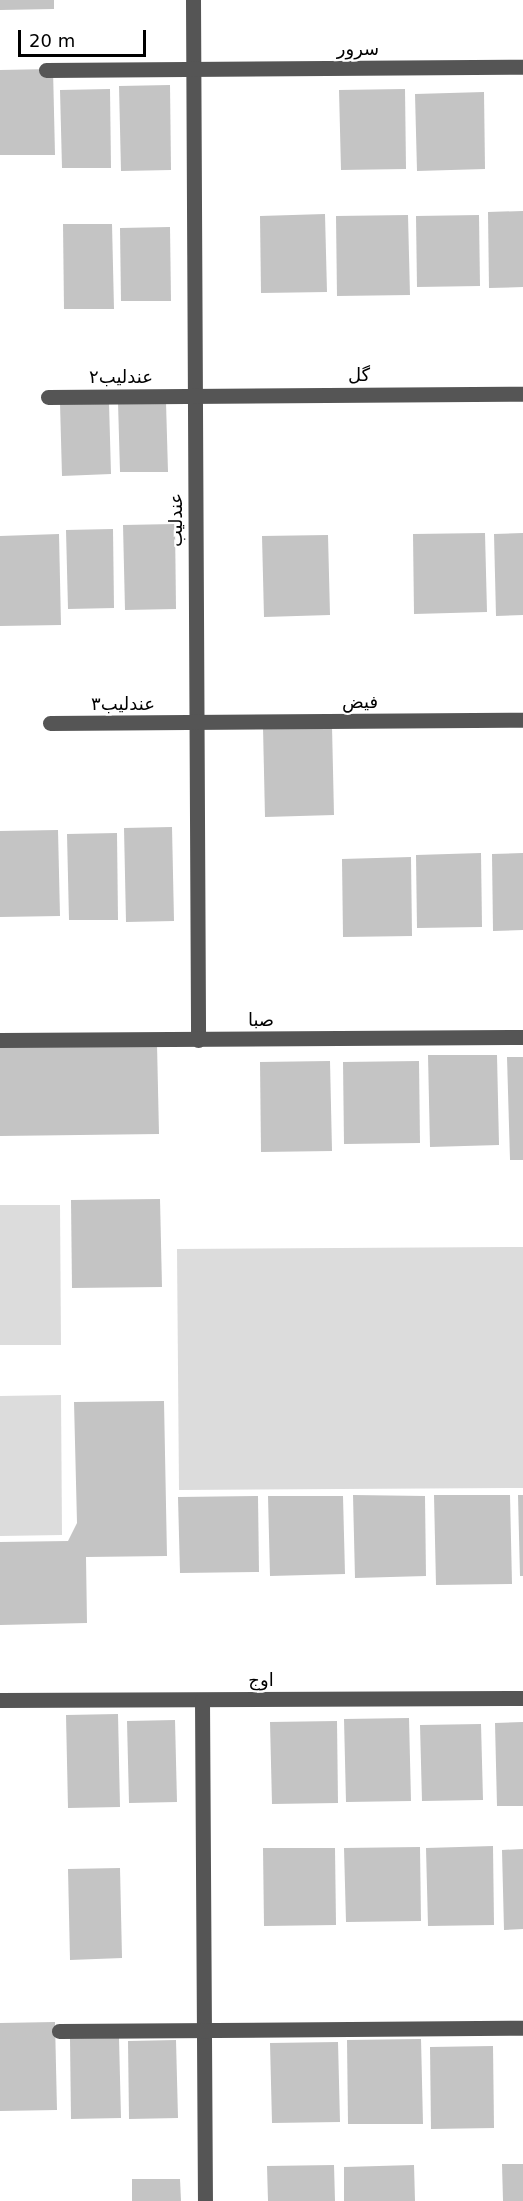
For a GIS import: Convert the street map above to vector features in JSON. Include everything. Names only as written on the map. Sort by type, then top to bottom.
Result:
[{"type":"street","name":"عندلیب","points":[[193,0],[198,1040]]},
{"type":"street","name":"سرور","points":[[46,70],[523,67]]},
{"type":"street","name":"گل","points":[[195,396],[523,394]]},
{"type":"street","name":"عندلیب۲","points":[[48,397],[195,396]]},
{"type":"street","name":"فیض","points":[[197,723],[523,720]]},
{"type":"street","name":"عندلیب۳","points":[[50,723],[197,723]]},
{"type":"street","name":"صبا","points":[[0,1040],[523,1037]]},
{"type":"street","name":"اوج","points":[[0,1701],[523,1698]]},
{"type":"street","points":[[202,1700],[205,2201]]},
{"type":"street","points":[[59,2031],[523,2028]]},
{"type":"shaded area","points":[[0,1205],[60,1205],[61,1345],[0,1345]]},
{"type":"shaded area","points":[[523,1247],[523,1488],[179,1490],[177,1249]]},
{"type":"shaded area","points":[[61,1395],[62,1535],[0,1536],[0,1396]]},
{"type":"building","points":[[0,0],[54,0],[54,9],[0,10]]},
{"type":"building","points":[[53,69],[55,155],[0,155],[0,70]]},
{"type":"building","points":[[170,85],[171,170],[121,171],[119,86]]},
{"type":"building","points":[[110,89],[111,168],[62,168],[60,90]]},
{"type":"building","points":[[405,89],[406,169],[341,170],[339,90]]},
{"type":"building","points":[[484,92],[485,169],[417,171],[415,94]]},
{"type":"building","points":[[523,211],[523,287],[489,288],[488,212]]},
{"type":"building","points":[[325,214],[327,292],[261,293],[260,216]]},
{"type":"building","points":[[408,215],[410,295],[337,296],[336,216]]},
{"type":"building","points":[[479,215],[480,286],[417,287],[416,216]]},
{"type":"building","points":[[63,224],[112,224],[114,309],[64,309]]},
{"type":"building","points":[[170,227],[171,301],[121,301],[120,228]]},
{"type":"building","points":[[118,402],[166,402],[168,472],[120,472]]},
{"type":"building","points":[[60,403],[109,403],[111,474],[62,476]]},
{"type":"building","points":[[175,524],[176,609],[125,610],[123,525]]},
{"type":"building","points":[[113,529],[114,608],[68,609],[66,530]]},
{"type":"building","points":[[485,533],[487,612],[414,614],[413,534]]},
{"type":"building","points":[[523,533],[523,615],[496,616],[494,534]]},
{"type":"building","points":[[59,534],[61,625],[0,626],[0,536]]},
{"type":"building","points":[[328,535],[330,615],[264,617],[262,536]]},
{"type":"building","points":[[332,726],[334,815],[265,817],[263,727]]},
{"type":"building","points":[[172,827],[174,921],[126,922],[124,828]]},
{"type":"building","points":[[58,830],[60,916],[0,917],[0,831]]},
{"type":"building","points":[[117,833],[118,920],[69,920],[67,834]]},
{"type":"building","points":[[481,853],[482,927],[417,928],[416,855]]},
{"type":"building","points":[[523,853],[523,930],[493,931],[492,854]]},
{"type":"building","points":[[411,857],[412,936],[343,937],[342,859]]},
{"type":"building","points":[[157,1044],[159,1134],[0,1136],[0,1046]]},
{"type":"building","points":[[428,1055],[497,1055],[499,1145],[430,1147]]},
{"type":"building","points":[[507,1057],[523,1057],[523,1160],[510,1160]]},
{"type":"building","points":[[330,1061],[332,1151],[261,1152],[260,1062]]},
{"type":"building","points":[[419,1061],[420,1143],[344,1144],[343,1062]]},
{"type":"building","points":[[160,1199],[162,1287],[72,1288],[71,1200]]},
{"type":"building","points":[[164,1401],[167,1556],[86,1557],[87,1623],[0,1625],[0,1542],[68,1541],[77,1523],[74,1402]]},
{"type":"building","points":[[353,1495],[425,1496],[426,1576],[355,1578]]},
{"type":"building","points":[[434,1495],[510,1495],[512,1584],[436,1585]]},
{"type":"building","points":[[518,1495],[523,1495],[523,1576],[520,1576]]},
{"type":"building","points":[[258,1496],[259,1572],[180,1573],[178,1497]]},
{"type":"building","points":[[268,1496],[343,1496],[345,1574],[270,1576]]},
{"type":"building","points":[[118,1714],[120,1807],[68,1808],[66,1715]]},
{"type":"building","points":[[409,1718],[411,1801],[346,1802],[344,1719]]},
{"type":"building","points":[[175,1720],[177,1802],[129,1803],[127,1721]]},
{"type":"building","points":[[337,1721],[338,1803],[272,1804],[270,1722]]},
{"type":"building","points":[[523,1722],[523,1806],[497,1806],[495,1723]]},
{"type":"building","points":[[481,1724],[483,1800],[422,1801],[420,1725]]},
{"type":"building","points":[[493,1846],[494,1925],[428,1926],[426,1848]]},
{"type":"building","points":[[420,1847],[421,1921],[346,1922],[344,1848]]},
{"type":"building","points":[[263,1848],[335,1848],[336,1925],[264,1926]]},
{"type":"building","points":[[523,1849],[523,1929],[504,1930],[502,1850]]},
{"type":"building","points":[[120,1868],[122,1958],[70,1960],[68,1869]]},
{"type":"building","points":[[55,2022],[57,2110],[0,2111],[0,2023]]},
{"type":"building","points":[[119,2038],[121,2118],[71,2119],[70,2039]]},
{"type":"building","points":[[421,2039],[423,2124],[348,2124],[347,2040]]},
{"type":"building","points":[[176,2040],[178,2118],[129,2119],[128,2041]]},
{"type":"building","points":[[338,2042],[340,2122],[272,2123],[270,2043]]},
{"type":"building","points":[[493,2046],[494,2128],[431,2129],[430,2047]]},
{"type":"building","points":[[502,2164],[523,2164],[523,2201],[503,2201]]},
{"type":"building","points":[[334,2165],[335,2201],[268,2201],[267,2166]]},
{"type":"building","points":[[414,2165],[415,2201],[344,2201],[344,2167]]},
{"type":"building","points":[[132,2179],[180,2179],[181,2201],[132,2201]]}]
